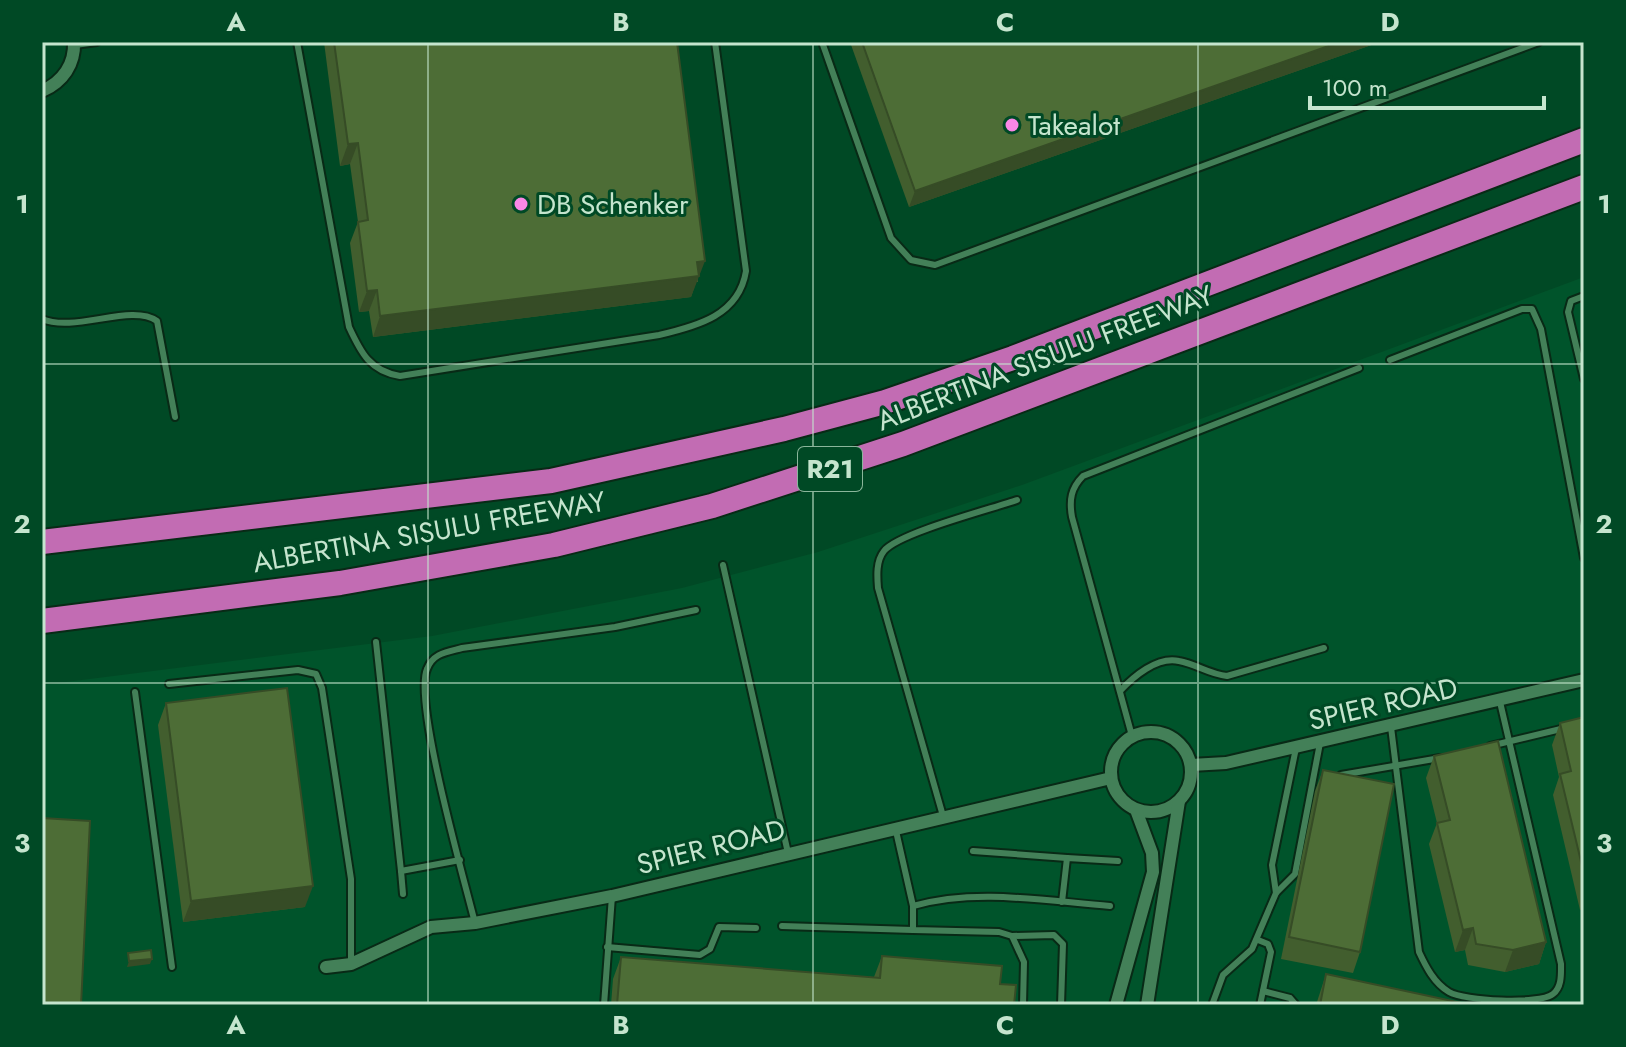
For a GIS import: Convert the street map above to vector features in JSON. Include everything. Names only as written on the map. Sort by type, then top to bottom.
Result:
[{"type":"highway","name":"ALBERTINA SISULU FREEWAY","points":[[42,542],[551,481],[784,429],[885,402],[1013,358],[1584,140]]},
{"type":"highway","name":"ALBERTINA SISULU FREEWAY","points":[[42,621],[356,581],[554,545],[712,506],[903,444],[1584,187]]},
{"type":"street","points":[[42,91],[64,77],[75,44]]},
{"type":"street","name":"SPIER ROAD","points":[[1191,765],[1226,763],[1320,743],[1584,680]]},
{"type":"street","points":[[1116,1005],[1153,872],[1152,853],[1136,810],[1119,797],[1111,778],[1114,754],[1132,736],[1144,731],[1169,735],[1187,753],[1191,765],[1191,778],[1179,801],[1147,1005]]},
{"type":"street","name":"SPIER ROAD","points":[[326,967],[351,964],[431,927],[475,923],[612,896],[1111,778]]},
{"type":"street","points":[[1136,810],[1159,812],[1179,801]]},
{"type":"lane","points":[[75,44],[97,42]]},
{"type":"lane","points":[[297,42],[349,327],[369,363],[381,373],[400,376],[659,335],[687,328],[732,305],[743,290],[746,271],[715,42]]},
{"type":"lane","points":[[822,42],[891,238],[911,260],[935,265],[1539,42]]},
{"type":"lane","points":[[1584,296],[1571,301],[1568,312],[1584,379]]},
{"type":"lane","points":[[1390,360],[1522,309],[1532,309],[1541,329],[1584,558]]},
{"type":"lane","points":[[42,319],[60,324],[142,316],[157,321],[175,417]]},
{"type":"lane","points":[[1132,736],[1072,517],[1070,506],[1075,483],[1083,476],[1359,368]]},
{"type":"lane","points":[[943,816],[878,588],[879,562],[884,551],[908,536],[1017,500]]},
{"type":"lane","points":[[723,565],[788,853]]},
{"type":"lane","points":[[475,923],[422,687],[427,667],[439,653],[615,627],[696,610]]},
{"type":"lane","points":[[376,642],[403,894]]},
{"type":"lane","points":[[1120,691],[1134,676],[1176,660],[1212,675],[1227,676],[1324,648]]},
{"type":"lane","points":[[169,684],[298,670],[316,674],[322,688],[351,879],[351,964]]},
{"type":"lane","points":[[135,692],[172,967]]},
{"type":"lane","points":[[1391,727],[1419,952],[1430,974],[1449,993],[1475,999],[1539,1000],[1553,994],[1560,985],[1561,964],[1500,702]]},
{"type":"lane","points":[[1481,748],[1569,727]]},
{"type":"lane","points":[[1212,1005],[1223,975],[1245,957],[1258,940],[1276,893],[1295,874],[1320,743]]},
{"type":"lane","points":[[1276,893],[1272,865],[1296,748]]},
{"type":"lane","points":[[1331,776],[1396,768],[1453,755]]},
{"type":"lane","points":[[895,827],[913,906],[913,930]]},
{"type":"lane","points":[[973,851],[1118,861]]},
{"type":"lane","points":[[1062,902],[1067,858]]},
{"type":"lane","points":[[401,871],[460,860]]},
{"type":"lane","points":[[604,1005],[612,896]]},
{"type":"lane","points":[[913,906],[942,898],[975,896],[1110,906]]},
{"type":"lane","points":[[782,926],[1054,935],[1063,944],[1065,958],[1061,1005]]},
{"type":"lane","points":[[607,947],[700,955],[710,949],[719,927],[756,928]]},
{"type":"lane","points":[[1012,936],[1024,962],[1023,1005]]},
{"type":"lane","points":[[1258,940],[1271,949],[1260,1005]]},
{"type":"lane","points":[[1263,991],[1290,998],[1296,1005]]},
{"type":"shaded area","points":[[1584,277],[1584,1005],[42,1005],[42,685],[432,636],[682,588],[818,552],[1022,485]]},
{"type":"building","name":"DB Schenker","points":[[334,42],[677,42],[705,261],[697,262],[699,276],[380,316],[377,290],[367,291],[358,222],[368,220],[358,143],[348,144]]},
{"type":"building","name":"Takealot","points":[[862,42],[1340,42],[915,191]]},
{"type":"building","points":[[287,688],[313,886],[191,901],[166,703]]},
{"type":"building","points":[[1584,717],[1584,874],[1560,774],[1571,771],[1560,723]]},
{"type":"building","points":[[1498,741],[1546,942],[1513,950],[1476,944],[1473,928],[1463,930],[1437,823],[1450,820],[1434,756]]},
{"type":"building","points":[[1323,770],[1394,784],[1360,952],[1289,937]]},
{"type":"building","points":[[42,818],[90,821],[81,1005],[42,1005]]},
{"type":"building","points":[[151,950],[152,959],[129,961],[128,953]]},
{"type":"building","points":[[882,956],[1002,966],[1000,984],[1016,985],[1014,1005],[617,1005],[621,957],[880,978]]},
{"type":"building","points":[[1326,974],[1471,1005],[1320,1005]]},
{"type":"place","name":"Takealot","points":[[1012,125]]},
{"type":"place","name":"DB Schenker","points":[[521,204]]}]
